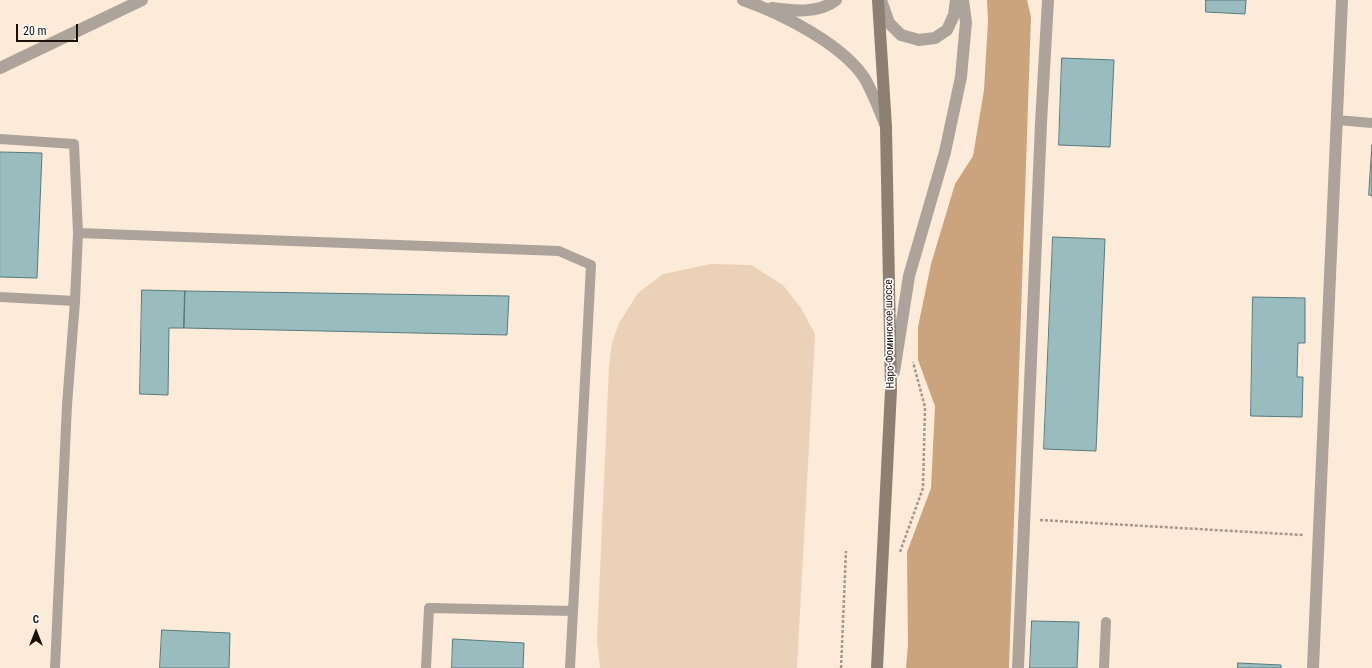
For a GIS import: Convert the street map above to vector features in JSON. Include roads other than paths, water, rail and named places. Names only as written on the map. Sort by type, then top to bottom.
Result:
[{"type":"main road","name":"Наро-Фоминское шоссе","points":[[877,668],[891,390],[886,127],[880,0]]},
{"type":"street","points":[[0,68],[142,0]]},
{"type":"street","points":[[743,0],[760,6],[795,23],[826,42],[850,61],[864,78],[874,97],[886,127]]},
{"type":"street","points":[[760,6],[790,10],[812,10],[832,3],[836,0]]},
{"type":"street","points":[[880,0],[889,23],[901,36],[919,40],[935,38],[948,30],[954,15],[956,0]]},
{"type":"street","points":[[891,390],[909,276],[945,152],[961,77],[966,22],[963,0]]},
{"type":"street","points":[[1018,668],[1041,123],[1048,0]]},
{"type":"street","points":[[1313,668],[1342,0]]},
{"type":"lane","points":[[1337,120],[1372,123]]},
{"type":"lane","points":[[0,139],[74,144],[78,233],[75,301],[67,405],[55,668]]},
{"type":"lane","points":[[78,233],[559,251],[591,265],[570,668]]},
{"type":"lane","points":[[0,297],[75,301]]},
{"type":"lane","points":[[426,668],[429,608],[573,611]]},
{"type":"lane","points":[[1104,668],[1106,622]]}]
